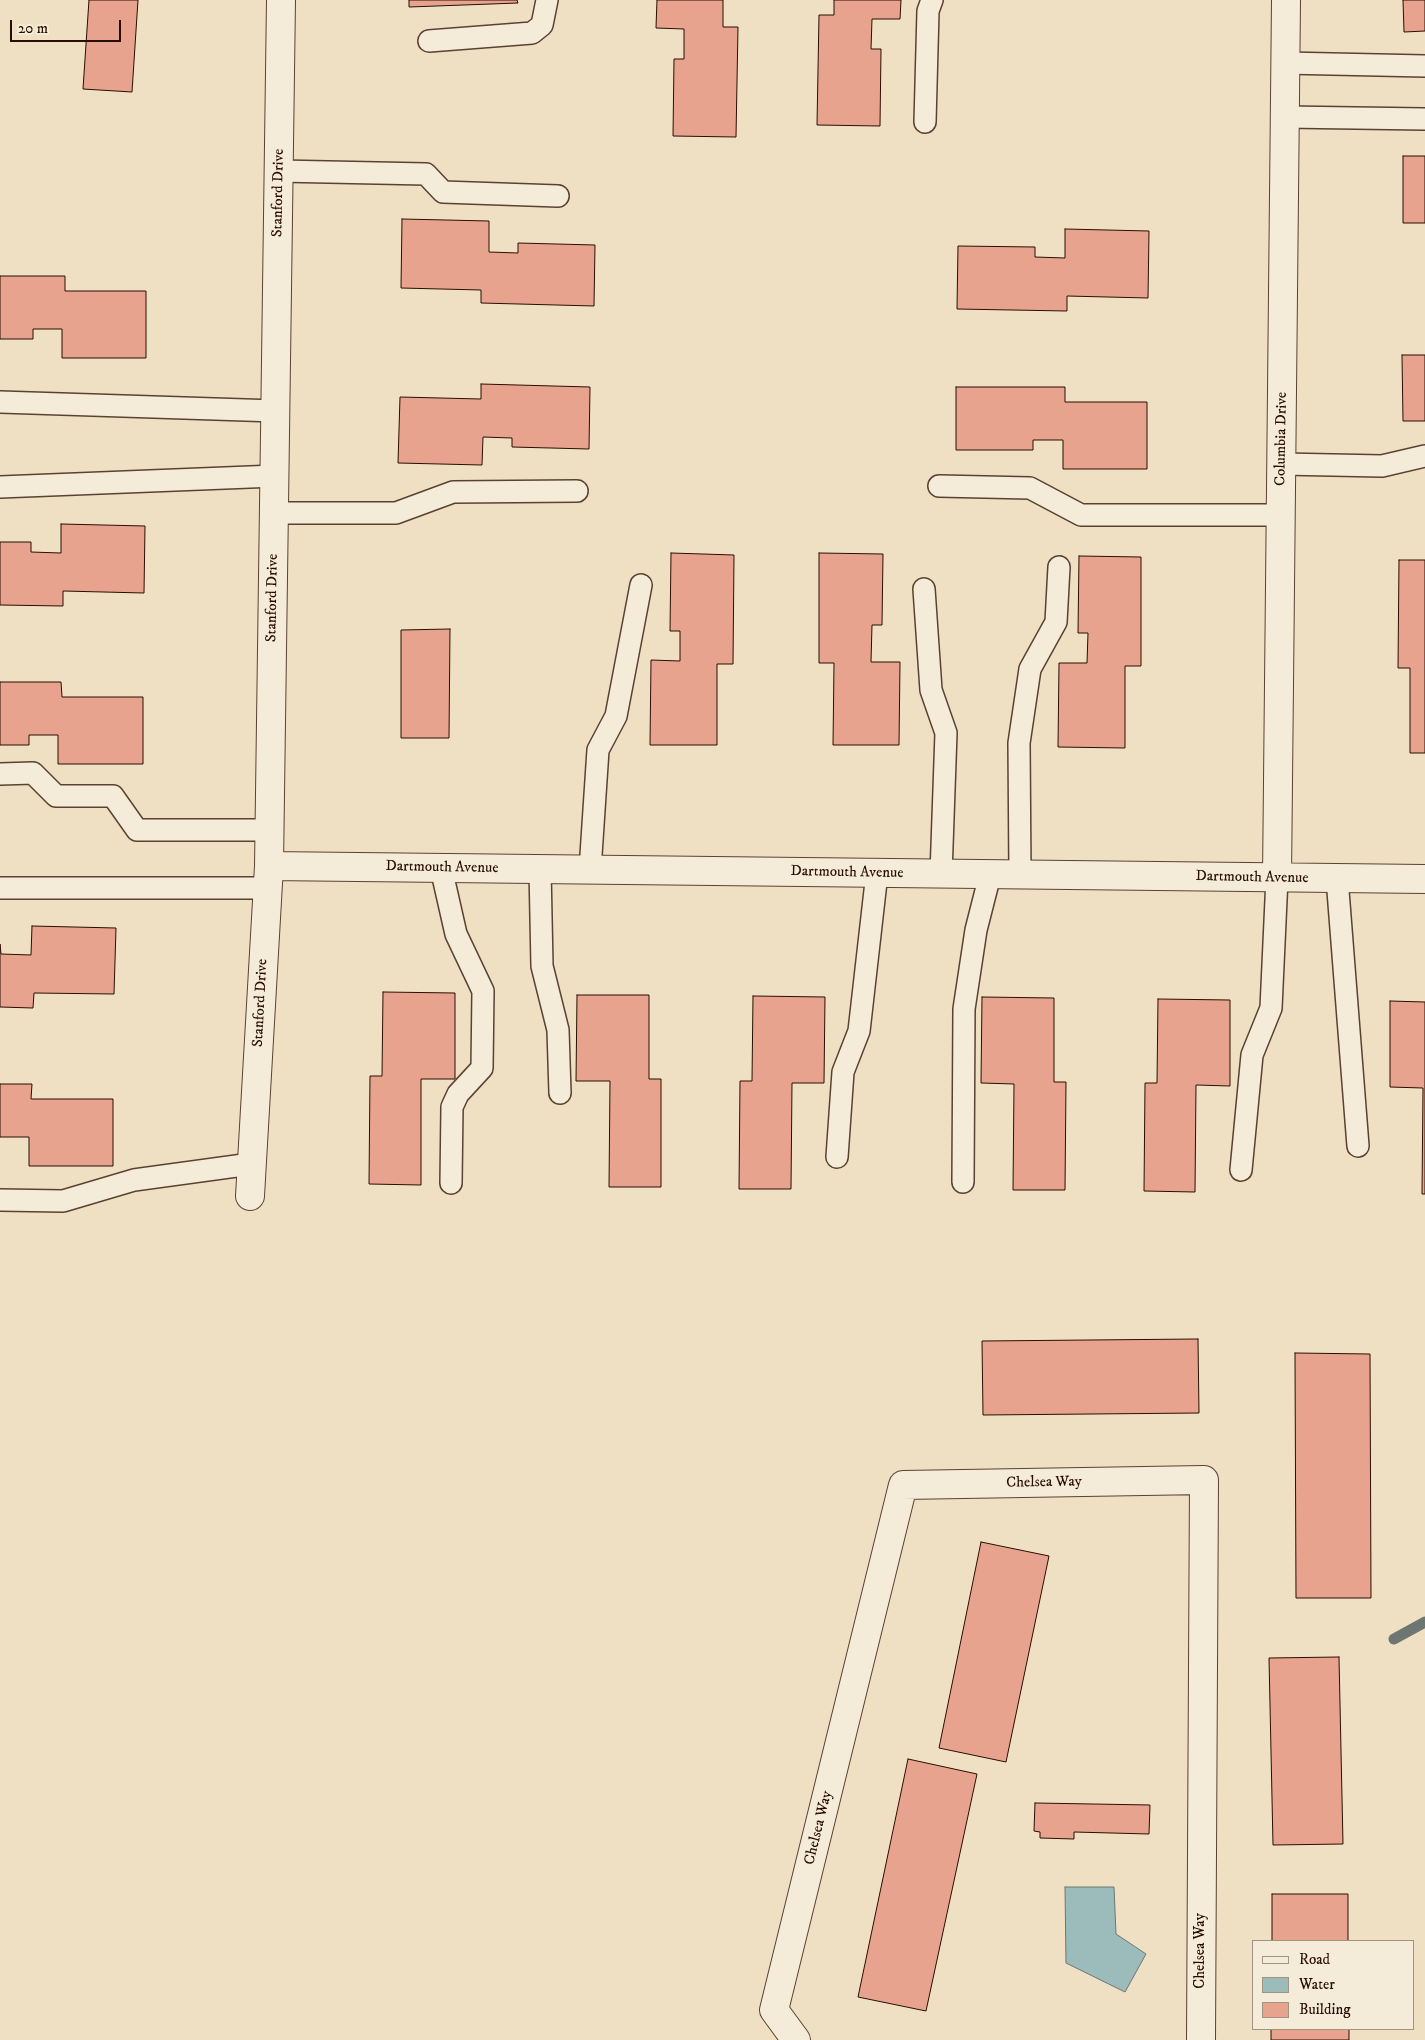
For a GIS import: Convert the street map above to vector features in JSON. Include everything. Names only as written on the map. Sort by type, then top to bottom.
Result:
[{"type":"street","name":"Stanford Drive","points":[[250,1196],[270,830],[281,0]]},
{"type":"street","name":"Columbia Drive","points":[[1277,878],[1286,0]]},
{"type":"street","name":"Dartmouth Avenue","points":[[268,877],[441,868],[1425,879]]},
{"type":"street","name":"Chelsea Way","points":[[796,2040],[774,2010],[903,1485],[1204,1480],[1201,2040]]},
{"type":"lane","points":[[429,41],[532,34],[542,25],[547,0]]},
{"type":"lane","points":[[925,122],[928,11],[932,0]]},
{"type":"lane","points":[[1285,63],[1425,66]]},
{"type":"lane","points":[[1285,117],[1425,119]]},
{"type":"lane","points":[[279,171],[426,174],[443,192],[558,196]]},
{"type":"lane","points":[[0,402],[276,411]]},
{"type":"lane","points":[[1282,464],[1382,466],[1425,456]]},
{"type":"lane","points":[[0,487],[274,476]]},
{"type":"lane","points":[[939,486],[1030,488],[1080,515],[1281,515]]},
{"type":"lane","points":[[274,513],[396,513],[453,492],[577,490]]},
{"type":"lane","points":[[1020,875],[1019,743],[1030,669],[1056,622],[1059,567]]},
{"type":"lane","points":[[590,870],[598,750],[616,716],[641,586]]},
{"type":"lane","points":[[924,589],[930,690],[946,733],[941,874]]},
{"type":"lane","points":[[0,774],[33,773],[56,796],[113,796],[138,830],[270,830]]},
{"type":"lane","points":[[441,868],[456,934],[483,991],[482,1068],[458,1094],[452,1107],[451,1183]]},
{"type":"lane","points":[[540,869],[542,966],[558,1030],[560,1093]]},
{"type":"lane","points":[[837,1157],[842,1072],[859,1031],[877,873]]},
{"type":"lane","points":[[963,1182],[964,1009],[976,930],[990,875]]},
{"type":"lane","points":[[0,888],[268,877]]},
{"type":"lane","points":[[1241,1170],[1252,1054],[1270,1008],[1277,878]]},
{"type":"lane","points":[[1337,878],[1358,1146]]},
{"type":"lane","points":[[0,1200],[63,1201],[134,1180],[251,1164]]},
{"type":"water","points":[[1065,1887],[1114,1887],[1116,1934],[1146,1954],[1125,1992],[1066,1963]]},
{"type":"building","points":[[89,0],[138,0],[132,92],[83,89]]},
{"type":"building","points":[[409,0],[517,0],[518,3],[409,7]]},
{"type":"building","points":[[657,0],[723,0],[723,27],[738,27],[736,137],[673,136],[674,59],[684,59],[684,29],[656,28]]},
{"type":"building","points":[[834,0],[901,0],[900,19],[872,19],[871,49],[881,49],[880,126],[817,125],[819,15],[834,15]]},
{"type":"building","points":[[1403,0],[1425,0],[1425,31],[1404,32]]},
{"type":"building","points":[[1403,156],[1425,156],[1425,223],[1403,223]]},
{"type":"building","points":[[402,219],[489,221],[489,252],[518,253],[518,243],[595,245],[594,306],[481,303],[481,290],[401,288]]},
{"type":"building","points":[[1065,229],[1149,231],[1148,298],[1067,296],[1067,311],[957,309],[958,246],[1035,247],[1035,257],[1065,258]]},
{"type":"building","points":[[0,276],[65,276],[65,291],[146,291],[146,358],[62,358],[62,329],[33,329],[33,339],[0,339]]},
{"type":"building","points":[[1402,355],[1425,355],[1425,421],[1403,421]]},
{"type":"building","points":[[481,384],[590,387],[589,449],[512,447],[512,438],[483,437],[482,465],[398,463],[400,397],[481,399]]},
{"type":"building","points":[[956,387],[1065,387],[1065,402],[1147,402],[1147,469],[1063,469],[1063,440],[1033,440],[1033,450],[956,450]]},
{"type":"building","points":[[61,524],[145,526],[144,593],[63,591],[63,606],[0,605],[0,542],[31,542],[31,552],[61,553]]},
{"type":"building","points":[[671,553],[734,555],[733,664],[717,664],[717,745],[650,745],[651,660],[680,661],[680,631],[670,631]]},
{"type":"building","points":[[819,553],[883,554],[882,625],[872,625],[871,662],[900,662],[899,745],[833,745],[834,663],[819,663]]},
{"type":"building","points":[[1079,556],[1141,557],[1141,666],[1125,666],[1125,748],[1058,747],[1059,663],[1087,663],[1088,633],[1078,633]]},
{"type":"building","points":[[1399,560],[1425,560],[1425,753],[1410,753],[1410,668],[1398,668]]},
{"type":"building","points":[[450,629],[449,738],[401,738],[401,630]]},
{"type":"building","points":[[0,682],[61,682],[62,697],[143,697],[143,764],[58,764],[58,735],[29,735],[29,745],[0,745]]},
{"type":"building","points":[[32,926],[116,928],[114,994],[34,993],[33,1008],[0,1007],[0,944],[1,954],[31,955]]},
{"type":"building","points":[[383,992],[455,993],[455,1079],[421,1079],[421,1185],[369,1184],[370,1076],[382,1076]]},
{"type":"building","points":[[577,995],[649,995],[649,1079],[661,1079],[661,1187],[609,1187],[610,1081],[576,1081]]},
{"type":"building","points":[[753,996],[825,997],[824,1083],[792,1083],[791,1189],[739,1189],[740,1081],[752,1081]]},
{"type":"building","points":[[982,997],[1054,998],[1054,1082],[1066,1082],[1065,1190],[1013,1190],[1014,1084],[981,1083]]},
{"type":"building","points":[[1158,999],[1230,1000],[1230,1086],[1196,1085],[1195,1192],[1144,1191],[1145,1083],[1157,1083]]},
{"type":"building","points":[[1390,1001],[1425,1002],[1425,1194],[1422,1194],[1423,1088],[1390,1087]]},
{"type":"building","points":[[0,1084],[32,1084],[31,1099],[113,1099],[113,1166],[29,1166],[29,1137],[0,1137]]},
{"type":"building","points":[[1198,1339],[1199,1413],[983,1415],[982,1341]]},
{"type":"building","points":[[1295,1353],[1370,1354],[1371,1598],[1296,1598]]},
{"type":"building","points":[[981,1542],[1049,1556],[1006,1762],[939,1748]]},
{"type":"building","points":[[1339,1657],[1343,1844],[1273,1845],[1269,1658]]},
{"type":"building","points":[[908,1759],[977,1774],[926,2011],[858,1997]]},
{"type":"building","points":[[1035,1803],[1150,1805],[1149,1834],[1074,1832],[1074,1839],[1040,1838],[1040,1832],[1034,1831]]},
{"type":"building","points":[[1272,1894],[1348,1894],[1348,1940],[1272,1940]]},
{"type":"building","points":[[1271,2030],[1349,2030],[1349,2040],[1271,2040]]},
{"type":"waterway","points":[[1394,1639],[1425,1622]]}]
